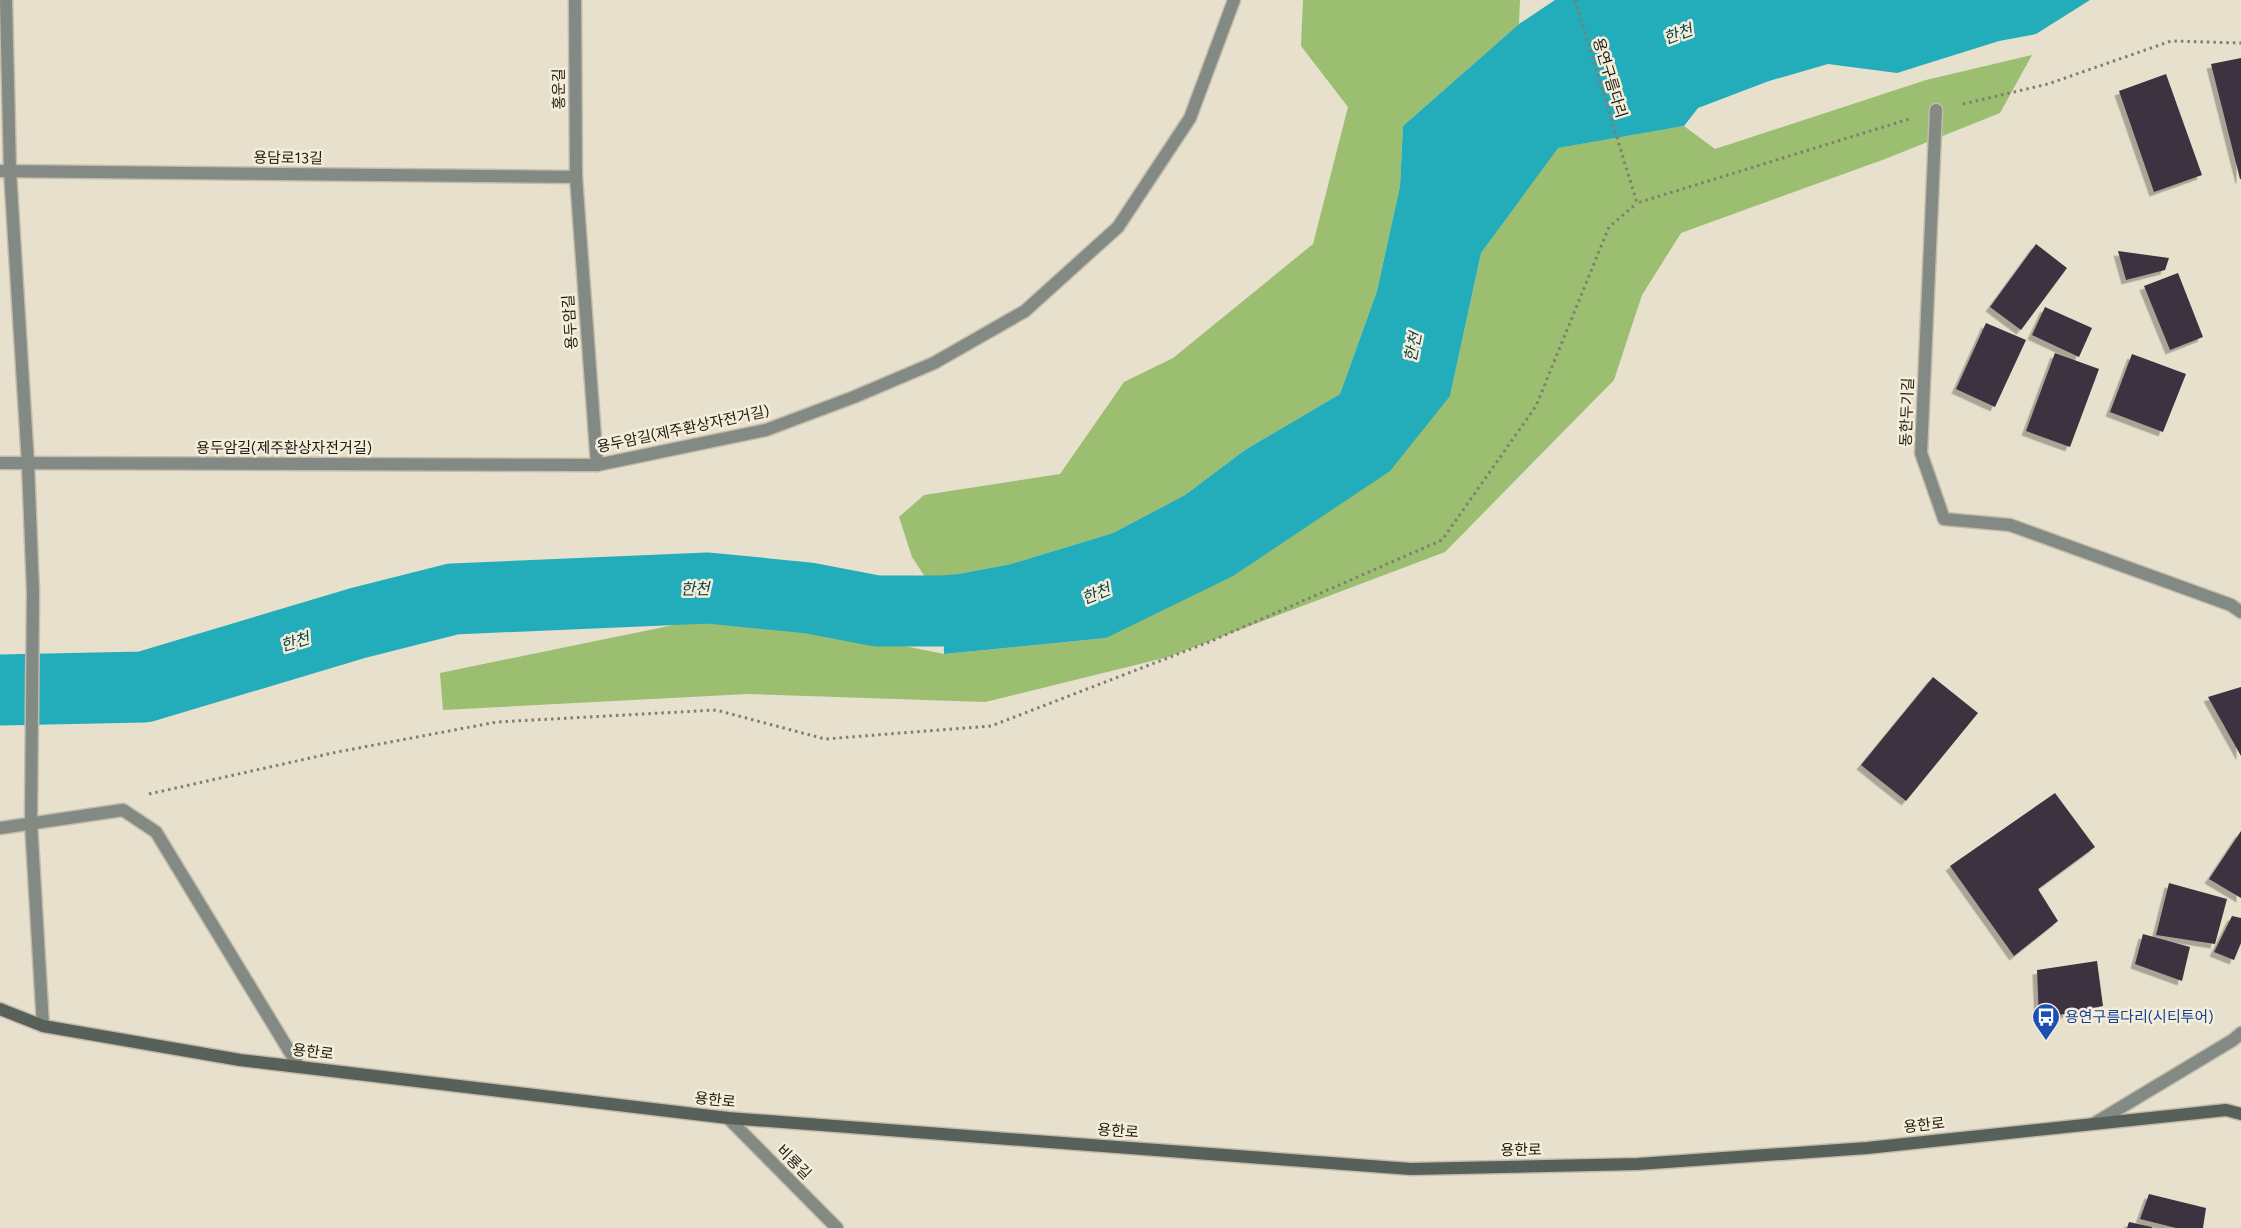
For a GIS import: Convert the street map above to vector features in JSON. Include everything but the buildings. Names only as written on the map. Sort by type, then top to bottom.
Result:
[{"type":"main road","name":"용한로","points":[[0,1009],[43,1026],[240,1060],[728,1118],[1410,1169],[1638,1164],[1867,1148],[2226,1110],[2241,1114]]},
{"type":"main road","points":[[2226,1110],[2241,1122]]},
{"type":"street","points":[[6,0],[5,171],[28,464],[33,592],[31,823],[43,1026]]},
{"type":"street","name":"홍운길","points":[[575,0],[576,177]]},
{"type":"street","name":"용두암길(제주환상자전거길)","points":[[0,463],[597,465],[766,430],[854,397],[934,363],[1025,311],[1118,227],[1190,118],[1234,0]]},
{"type":"street","name":"동한두기길","points":[[1936,110],[1921,453],[1944,519],[2010,525],[2231,605],[2241,612]]},
{"type":"street","name":"용담로13길","points":[[5,171],[576,177]]},
{"type":"street","name":"용두암길","points":[[576,177],[597,465]]},
{"type":"street","points":[[0,828],[123,810],[156,832],[299,1067]]},
{"type":"street","points":[[2095,1123],[2241,1033]]},
{"type":"street","name":"비룡길","points":[[728,1118],[837,1228]]},
{"type":"path","name":"용연구름다리","points":[[1575,0],[1624,162]]},
{"type":"path","points":[[123,810],[153,792],[337,752],[497,722],[716,710],[825,740],[991,726],[1209,642],[1442,540],[1536,406],[1609,227],[1637,203]]},
{"type":"green space","points":[[1303,0],[1520,0],[1519,24],[1403,126],[1400,186],[1377,291],[1340,394],[1245,450],[1185,495],[1113,533],[1011,564],[927,580],[912,557],[899,517],[924,495],[1060,474],[1124,382],[1173,358],[1313,244],[1348,107],[1301,46]]},
{"type":"green space","points":[[2032,55],[2000,113],[1885,159],[1681,233],[1642,295],[1614,380],[1445,552],[1168,657],[985,702],[748,694],[443,710],[440,673],[737,612],[944,654],[1106,638],[1450,396],[1481,253],[1557,148],[1684,126],[1715,149],[1926,80]]},
{"type":"water","points":[[1555,0],[2090,0],[2036,34],[1999,41],[1897,73],[1828,64],[1769,81],[1698,108],[1684,126],[1558,148],[1481,253],[1450,396],[1390,471],[1233,576],[1106,638],[944,654],[943,611],[927,580],[1011,564],[1113,533],[1185,495],[1245,450],[1340,394],[1377,291],[1400,186],[1403,126],[1519,24]]},
{"type":"waterway","name":"한천","points":[[0,690],[144,687],[358,623],[453,599],[708,588],[809,598],[877,611],[943,611],[1040,604]]},
{"type":"place","name":"용연구름다리(시티투어)","points":[[2046,1041]]}]
